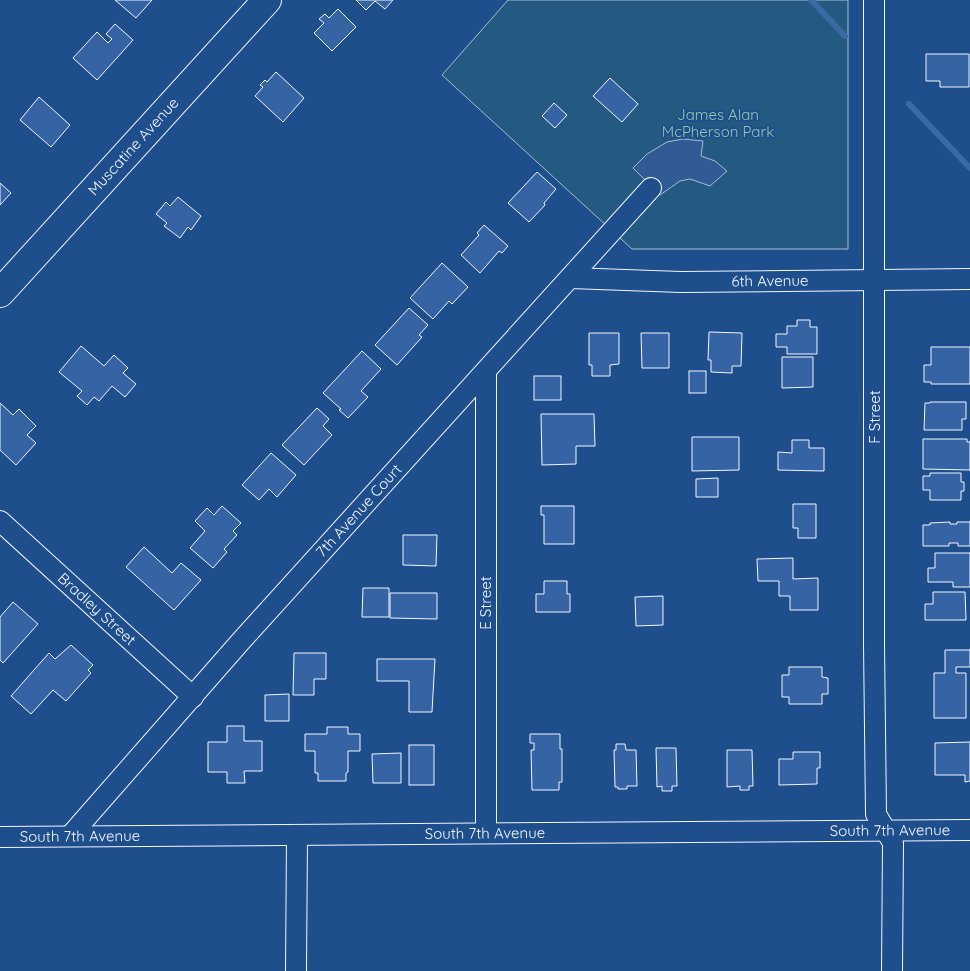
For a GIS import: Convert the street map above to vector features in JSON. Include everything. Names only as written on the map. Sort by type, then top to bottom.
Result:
[{"type":"main road","name":"Muscatine Avenue","points":[[0,293],[267,0]]},
{"type":"street","name":"F Street","points":[[874,0],[874,654],[876,814],[893,843],[892,971]]},
{"type":"street","name":"7th Avenue Court","points":[[70,836],[240,641],[651,188]]},
{"type":"street","name":"6th Avenue","points":[[570,278],[681,282],[970,279]]},
{"type":"street","name":"E Street","points":[[486,372],[486,834]]},
{"type":"street","name":"Bradley Street","points":[[0,521],[193,697]]},
{"type":"street","name":"South 7th Avenue","points":[[0,837],[970,830]]},
{"type":"street","points":[[296,971],[297,835]]},
{"type":"green space","name":"James Alan McPherson Park","points":[[508,0],[848,0],[848,249],[632,249],[442,75]]},
{"type":"shaded area","points":[[683,139],[703,141],[701,156],[715,161],[727,171],[710,186],[690,179],[680,181],[660,195],[633,168],[647,154],[667,142]]},
{"type":"building","points":[[115,0],[152,0],[136,18]]},
{"type":"building","points":[[356,0],[393,0],[385,9],[375,1],[366,10]]},
{"type":"building","points":[[338,9],[356,27],[332,51],[314,33],[324,23],[319,19],[325,14],[329,18]]},
{"type":"building","points":[[115,24],[133,40],[97,80],[73,58],[97,32],[108,43],[112,39],[106,34]]},
{"type":"building","points":[[926,54],[969,54],[969,87],[940,87],[940,81],[926,81]]},
{"type":"building","points":[[276,72],[304,98],[283,122],[255,96],[263,87],[260,85],[265,80],[267,82]]},
{"type":"building","points":[[610,78],[638,104],[622,122],[593,96]]},
{"type":"building","points":[[39,97],[70,125],[51,147],[20,120]]},
{"type":"building","points":[[554,103],[567,115],[555,128],[542,116]]},
{"type":"building","points":[[537,172],[556,189],[544,203],[545,205],[529,222],[508,203]]},
{"type":"building","points":[[0,183],[11,193],[0,205]]},
{"type":"building","points":[[178,197],[201,216],[191,230],[188,227],[180,238],[164,226],[167,223],[156,214],[166,202],[170,206]]},
{"type":"building","points":[[484,225],[508,246],[502,253],[499,251],[480,273],[461,255],[479,235],[477,233]]},
{"type":"building","points":[[442,263],[468,287],[452,304],[449,301],[433,319],[410,298]]},
{"type":"building","points":[[409,308],[428,325],[419,335],[422,337],[397,365],[375,345]]},
{"type":"building","points":[[797,320],[810,320],[810,327],[817,327],[817,354],[787,354],[787,347],[776,347],[776,334],[787,334],[787,326],[797,326]]},
{"type":"building","points":[[709,332],[742,333],[741,366],[732,366],[732,373],[711,372],[711,360],[708,360]]},
{"type":"building","points":[[589,333],[619,333],[619,364],[610,365],[610,376],[592,376],[592,365],[589,365]]},
{"type":"building","points":[[641,333],[669,333],[669,368],[642,368]]},
{"type":"building","points":[[81,346],[104,366],[114,355],[128,368],[123,373],[136,384],[125,397],[112,386],[99,401],[94,397],[87,405],[77,396],[82,391],[59,372]]},
{"type":"building","points":[[931,347],[970,347],[970,384],[931,384],[931,382],[924,382],[924,365],[931,365]]},
{"type":"building","points":[[362,351],[381,369],[361,391],[368,397],[348,418],[323,393]]},
{"type":"building","points":[[782,357],[813,357],[813,387],[782,388]]},
{"type":"building","points":[[689,371],[706,371],[706,393],[689,393]]},
{"type":"building","points":[[534,376],[561,376],[561,400],[534,400]]},
{"type":"building","points":[[966,402],[966,419],[962,419],[962,430],[924,430],[925,403]]},
{"type":"building","points":[[0,403],[13,415],[19,409],[36,426],[27,435],[36,443],[16,465],[0,450]]},
{"type":"building","points":[[317,408],[329,419],[323,426],[332,435],[304,465],[282,445]]},
{"type":"building","points":[[541,414],[594,414],[595,446],[576,446],[576,464],[542,465]]},
{"type":"building","points":[[692,437],[739,437],[739,470],[692,471]]},
{"type":"building","points":[[923,439],[967,439],[967,442],[970,442],[970,470],[923,469]]},
{"type":"building","points":[[792,440],[809,440],[809,448],[824,448],[824,471],[778,470],[778,452],[792,453]]},
{"type":"building","points":[[271,453],[296,475],[277,497],[269,489],[259,500],[242,485]]},
{"type":"building","points":[[930,473],[961,473],[964,491],[961,491],[961,500],[930,500],[930,490],[923,490],[923,476],[930,476]]},
{"type":"building","points":[[718,478],[718,497],[696,497],[696,479]]},
{"type":"building","points":[[793,504],[816,504],[816,538],[798,538],[798,528],[793,528]]},
{"type":"building","points":[[222,506],[241,523],[233,531],[237,535],[224,549],[227,552],[213,568],[190,548],[205,531],[195,521],[207,508],[214,515]]},
{"type":"building","points":[[541,506],[574,506],[574,544],[544,544],[544,515],[541,515]]},
{"type":"building","points":[[950,522],[950,524],[957,524],[957,522],[970,522],[970,546],[958,546],[958,543],[949,543],[949,546],[923,546],[923,525]]},
{"type":"building","points":[[403,535],[437,535],[436,566],[403,565]]},
{"type":"building","points":[[144,547],[172,573],[181,563],[201,580],[174,610],[126,567]]},
{"type":"building","points":[[935,553],[970,553],[970,587],[953,587],[953,582],[928,582],[928,568],[935,568]]},
{"type":"building","points":[[793,558],[793,579],[818,578],[818,610],[790,610],[790,596],[779,596],[779,581],[758,581],[757,559]]},
{"type":"building","points":[[544,581],[567,581],[567,594],[570,594],[570,612],[536,612],[536,594],[544,594]]},
{"type":"building","points":[[363,588],[389,588],[389,617],[362,617]]},
{"type":"building","points":[[933,592],[965,592],[966,620],[925,620],[925,604],[933,604]]},
{"type":"building","points":[[390,593],[437,593],[437,619],[390,618]]},
{"type":"building","points":[[663,596],[663,625],[636,626],[635,597]]},
{"type":"building","points":[[13,602],[38,624],[3,663],[0,660],[0,617]]},
{"type":"building","points":[[71,645],[93,665],[88,670],[91,673],[66,701],[53,690],[31,714],[11,696],[49,653],[55,659]]},
{"type":"building","points":[[945,650],[970,650],[970,667],[956,667],[956,673],[966,673],[966,718],[934,718],[934,673],[945,673]]},
{"type":"building","points":[[294,653],[326,653],[326,679],[314,679],[314,695],[293,695]]},
{"type":"building","points":[[377,659],[435,659],[432,712],[409,712],[409,681],[377,681]]},
{"type":"building","points":[[789,667],[822,667],[822,677],[828,678],[828,694],[822,694],[822,704],[789,704],[789,697],[782,697],[782,675],[789,675]]},
{"type":"building","points":[[289,694],[289,721],[265,721],[265,695]]},
{"type":"building","points":[[227,726],[244,726],[244,741],[262,741],[262,771],[244,771],[245,783],[227,783],[227,772],[208,772],[208,742],[227,742]]},
{"type":"building","points":[[327,727],[348,727],[348,734],[360,734],[360,751],[348,751],[346,781],[318,781],[318,773],[315,773],[315,751],[305,751],[305,734],[327,734]]},
{"type":"building","points":[[530,734],[560,734],[562,782],[559,782],[559,790],[532,790],[531,750],[534,750],[534,743],[530,743]]},
{"type":"building","points":[[970,742],[970,781],[965,782],[965,775],[935,775],[935,743]]},
{"type":"building","points":[[616,744],[625,744],[626,750],[636,750],[637,786],[627,786],[627,789],[615,787],[614,750],[616,750]]},
{"type":"building","points":[[409,745],[434,745],[434,785],[409,785]]},
{"type":"building","points":[[656,748],[676,748],[677,786],[672,786],[672,791],[662,791],[662,786],[657,787]]},
{"type":"building","points":[[727,750],[752,750],[753,786],[749,786],[749,790],[740,790],[740,786],[727,787]]},
{"type":"building","points":[[793,752],[820,752],[817,784],[779,785],[779,759],[793,759]]},
{"type":"building","points":[[401,753],[401,783],[373,783],[372,754]]},
{"type":"waterway","points":[[811,0],[845,36]]},
{"type":"waterway","points":[[909,104],[970,168]]}]
